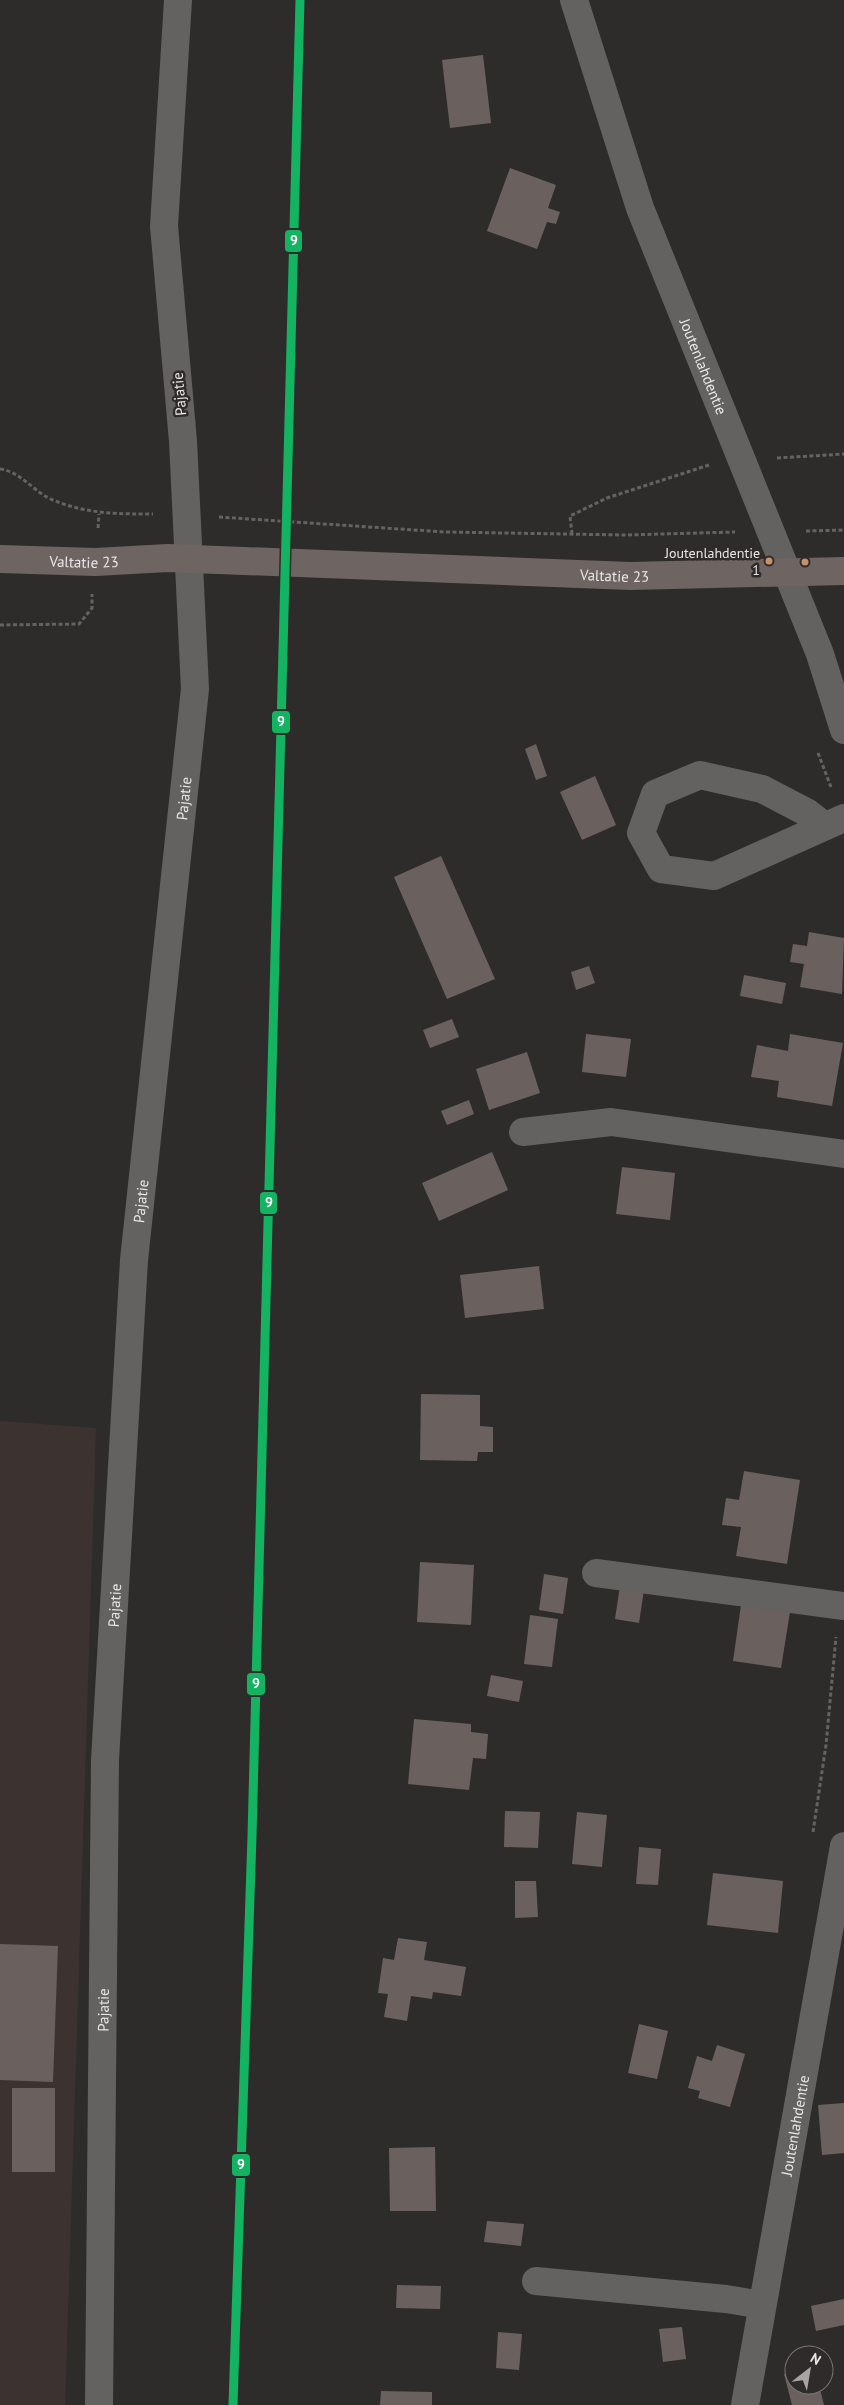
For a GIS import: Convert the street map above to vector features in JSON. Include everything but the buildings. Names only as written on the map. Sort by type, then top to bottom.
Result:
[{"type":"highway","name":"Valtatie 23","points":[[0,559],[95,562],[168,558],[630,576],[844,571]]},
{"type":"street","name":"Pajatie","points":[[99,2405],[105,1750],[134,1260],[195,689],[183,441],[164,226],[178,0]]},
{"type":"street","name":"Joutenlahdentie","points":[[574,0],[640,208],[820,654],[844,730]]},
{"type":"street","points":[[700,775],[762,789],[808,813],[835,822],[714,876],[661,869],[641,833],[655,794],[700,775]]},
{"type":"street","points":[[523,1132],[611,1122],[844,1154]]},
{"type":"street","points":[[596,1573],[844,1606]]},
{"type":"street","name":"Joutenlahdentie","points":[[745,2405],[844,1846]]},
{"type":"street","points":[[536,2281],[726,2298],[762,2305]]},
{"type":"path","points":[[743,460],[844,454]]},
{"type":"path","points":[[572,534],[570,516],[620,494],[700,467]]},
{"type":"path","points":[[0,469],[12,470],[52,500],[99,514],[158,514]]},
{"type":"path","points":[[218,517],[445,532],[626,535]]},
{"type":"shaded area","points":[[0,1421],[96,1428],[65,2405],[0,2405]]},
{"type":"transit line","name":"9","points":[[233,2405],[252,1836],[300,0]]},
{"type":"place","name":"Joutenlahdentie 1","points":[[769,561]]}]
